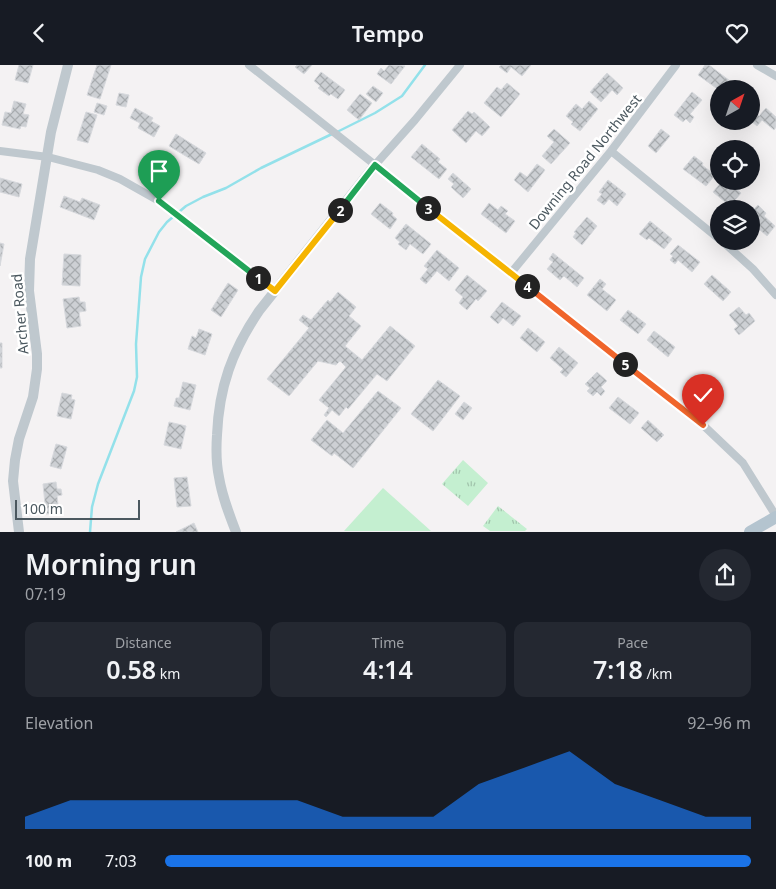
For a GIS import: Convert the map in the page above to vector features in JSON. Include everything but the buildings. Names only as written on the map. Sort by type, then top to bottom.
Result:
[{"type":"main road","points":[[750,531],[776,517]]},
{"type":"street","name":"Archer Road","points":[[19,531],[13,481],[18,445],[36,382],[37,353],[29,275],[36,218],[51,132],[68,65]]},
{"type":"street","points":[[249,65],[703,425],[732,451],[753,477],[776,517]]},
{"type":"street","points":[[236,531],[223,496],[217,467],[221,396],[231,360],[238,345],[259,311],[375,165],[415,121],[460,65]]},
{"type":"street","name":"Downing Road Northwest","points":[[511,273],[610,151],[676,65]]},
{"type":"street","points":[[757,65],[776,76]]},
{"type":"street","points":[[0,151],[48,157],[98,170],[141,190],[166,206],[275,291]]},
{"type":"street","points":[[610,151],[710,232]]},
{"type":"street","points":[[732,250],[753,269],[776,295]]},
{"type":"green space","points":[[463,460],[488,483],[468,506],[442,484]]},
{"type":"green space","points":[[383,488],[431,531],[344,531]]},
{"type":"green space","points":[[498,506],[527,529],[525,531],[490,531],[483,526]]},
{"type":"waterway","points":[[337,132],[375,113],[402,96],[425,65]]},
{"type":"waterway","points":[[90,532],[92,507],[98,484],[134,391],[137,377],[136,344],[141,277],[145,259],[159,232],[167,222],[186,206],[226,188],[261,168],[332,134]]},
{"type":"route","points":[[159,201],[275,291],[375,165],[703,425]]}]
